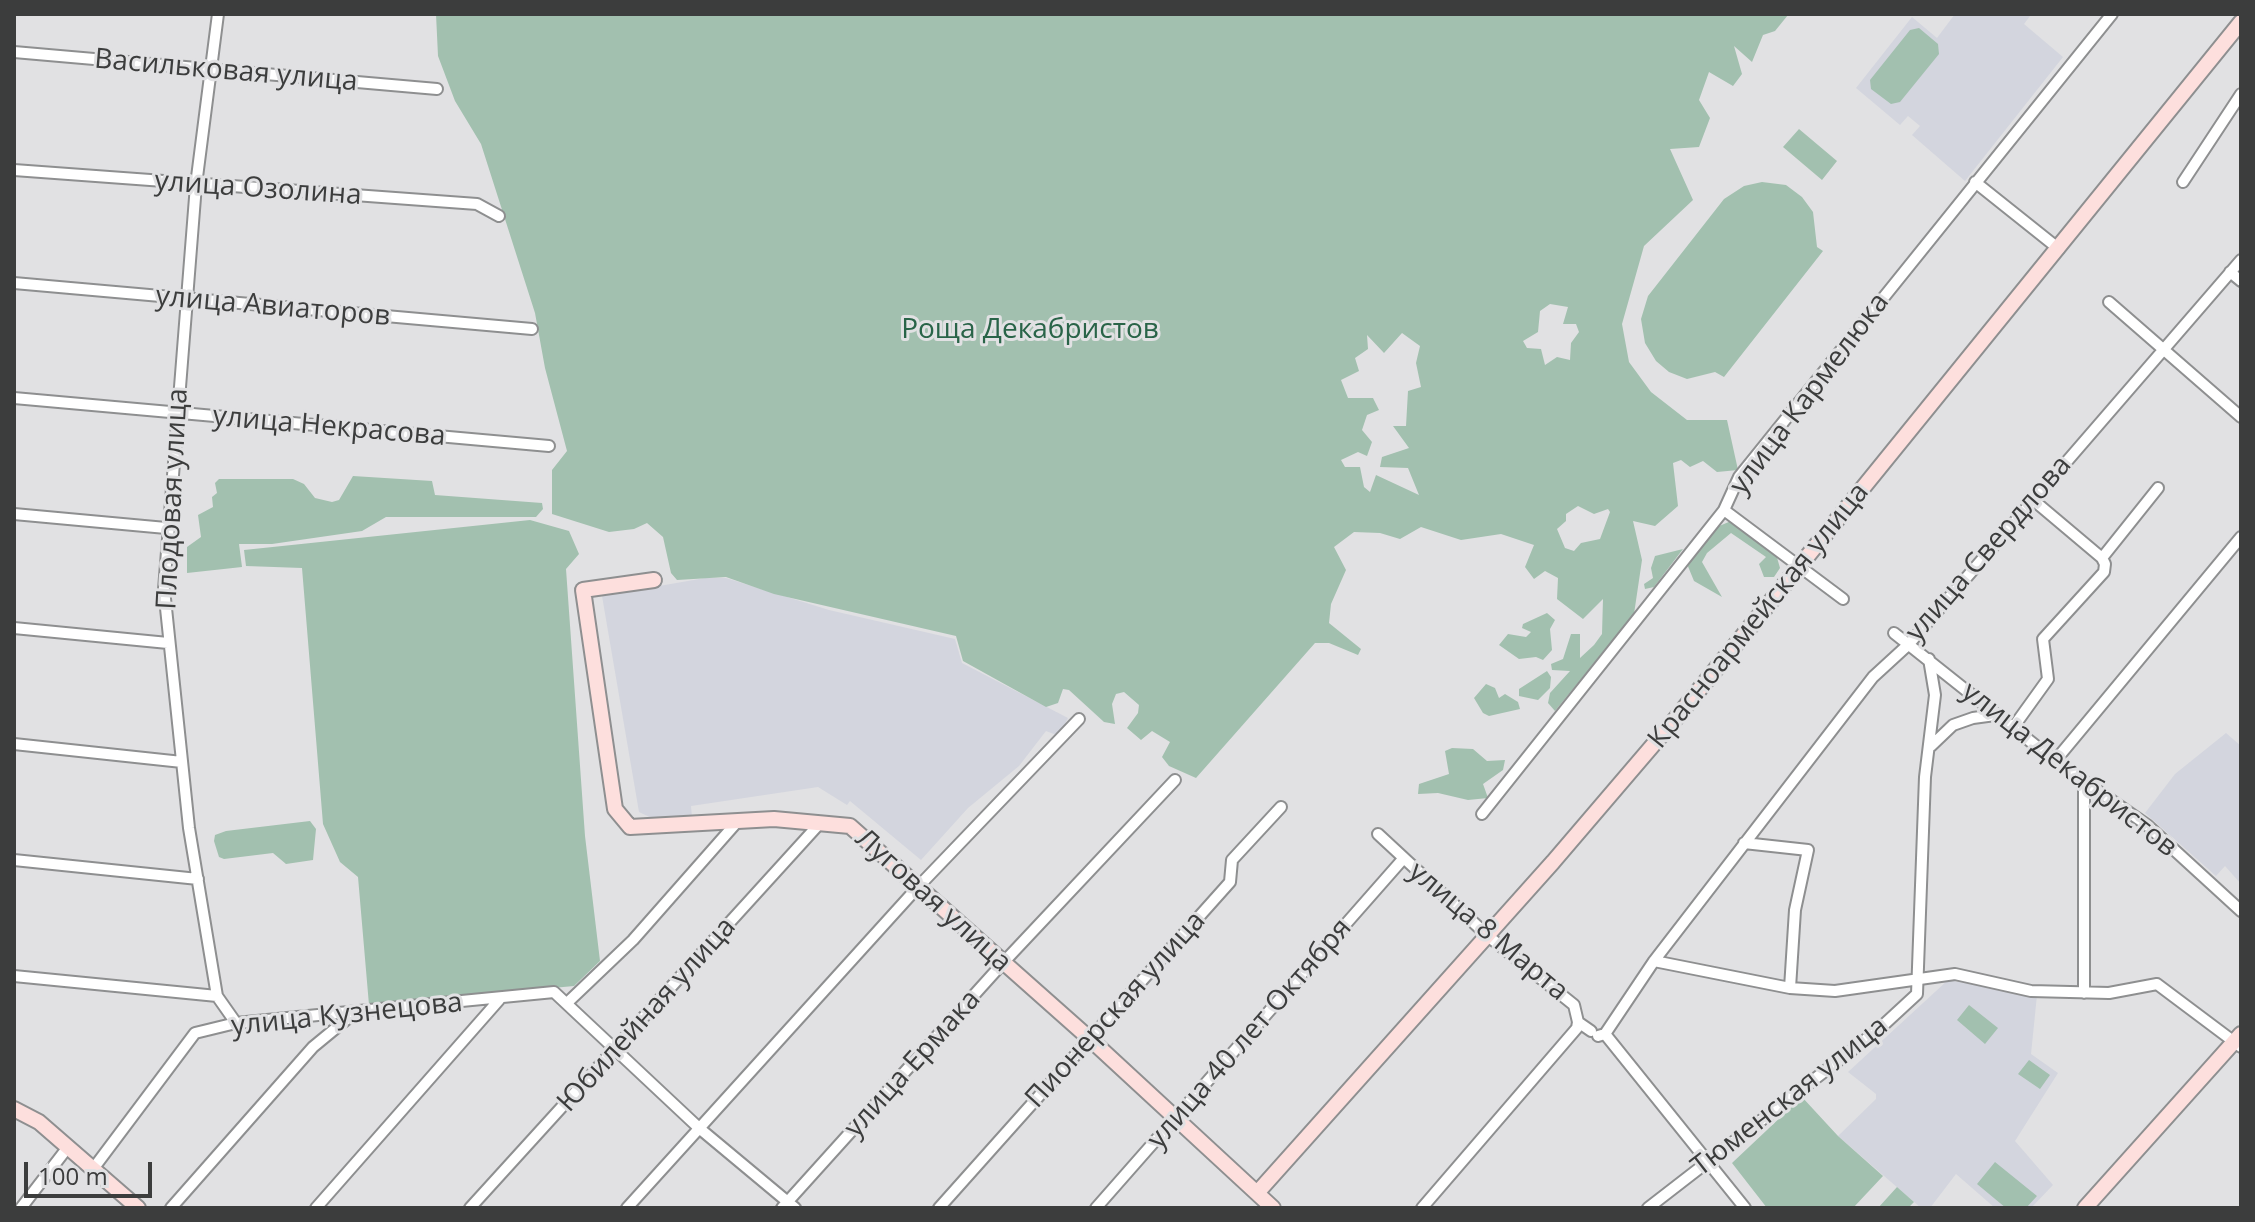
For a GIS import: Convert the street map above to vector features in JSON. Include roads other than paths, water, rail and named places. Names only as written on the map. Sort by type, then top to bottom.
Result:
[{"type":"main road","name":"Красноармейская улица","points":[[1257,1193],[1488,936],[1677,717],[2241,22]]},
{"type":"main road","name":"Луговая улица","points":[[654,580],[583,590],[615,809],[630,827],[822,821],[850,826],[1090,1039],[1174,1120],[1273,1208]]},
{"type":"main road","points":[[2085,1208],[2239,1041]]},
{"type":"main road","points":[[14,1109],[39,1122],[138,1208]]},
{"type":"street","name":"Плодовая улица","points":[[218,14],[196,185],[166,528],[164,589],[182,762],[217,996],[236,1023]]},
{"type":"street","name":"улица Кармелюка","points":[[1482,814],[1724,510],[1739,477],[2112,14]]},
{"type":"street","name":"Васильковая улица","points":[[14,52],[437,89]]},
{"type":"street","points":[[2183,182],[2241,94]]},
{"type":"street","name":"улица Озолина","points":[[14,170],[477,204],[499,216]]},
{"type":"street","points":[[1975,182],[2059,249]]},
{"type":"street","name":"улица Свердлова","points":[[1598,1034],[1873,677],[1909,644],[2162,347],[2241,260]]},
{"type":"street","points":[[2230,272],[2241,281]]},
{"type":"street","name":"улица Авиаторов","points":[[14,283],[532,329]]},
{"type":"street","points":[[2109,302],[2241,417]]},
{"type":"street","name":"улица Некрасова","points":[[14,398],[175,415],[549,446]]},
{"type":"street","points":[[2102,558],[2158,488]]},
{"type":"street","points":[[2012,729],[2048,679],[2043,639],[2104,572],[2102,558],[2032,499]]},
{"type":"street","points":[[1724,510],[1843,599]]},
{"type":"street","points":[[14,514],[166,528]]},
{"type":"street","points":[[2055,761],[2241,537]]},
{"type":"street","points":[[14,628],[168,643]]},
{"type":"street","name":"улица Декабристов","points":[[1894,633],[2012,729],[2147,825],[2241,911]]},
{"type":"street","name":"улица Свердлова","points":[[1921,978],[1925,777],[1935,695],[1929,659]]},
{"type":"street","points":[[1930,748],[1953,725],[1995,715]]},
{"type":"street","points":[[627,1208],[917,888],[1079,719]]},
{"type":"street","points":[[14,744],[182,762]]},
{"type":"street","name":"улица Ермака","points":[[788,1206],[1002,964],[1175,780]]},
{"type":"street","points":[[2084,783],[2084,993]]},
{"type":"street","name":"Пионерская улица","points":[[939,1208],[1230,882],[1232,860],[1281,807]]},
{"type":"street","name":"Юбилейная улица","points":[[470,1208],[822,821]]},
{"type":"street","points":[[737,822],[633,940],[567,1003],[699,1128],[788,1206]]},
{"type":"street","name":"улица 8 Марта","points":[[1378,834],[1488,936],[1574,1005],[1578,1022],[1598,1034],[1745,1208]]},
{"type":"street","points":[[1744,843],[1808,850],[1795,910],[1790,988]]},
{"type":"street","name":"улица 40 лет Октября","points":[[1096,1208],[1403,859]]},
{"type":"street","points":[[14,860],[198,879]]},
{"type":"street","points":[[1654,961],[1790,988],[1835,991],[1955,974],[2009,988],[2084,993],[2109,993],[2157,984],[2165,986],[2239,1041]]},
{"type":"street","name":"улица Кузнецова","points":[[14,976],[217,996]]},
{"type":"street","name":"Тюменская улица","points":[[1648,1208],[1878,1030],[1917,994],[1921,978]]},
{"type":"street","name":"улица Кузнецова","points":[[93,1169],[195,1033],[236,1023],[499,1000],[554,992],[567,1003]]},
{"type":"street","points":[[316,1208],[499,1000]]},
{"type":"street","points":[[171,1208],[313,1047],[354,1013]]},
{"type":"street","points":[[1422,1208],[1577,1028],[1578,1022]]},
{"type":"street","points":[[21,1208],[68,1147]]},
{"type":"park label","name":"Роща Декабристов","points":[[1030,330]]}]
